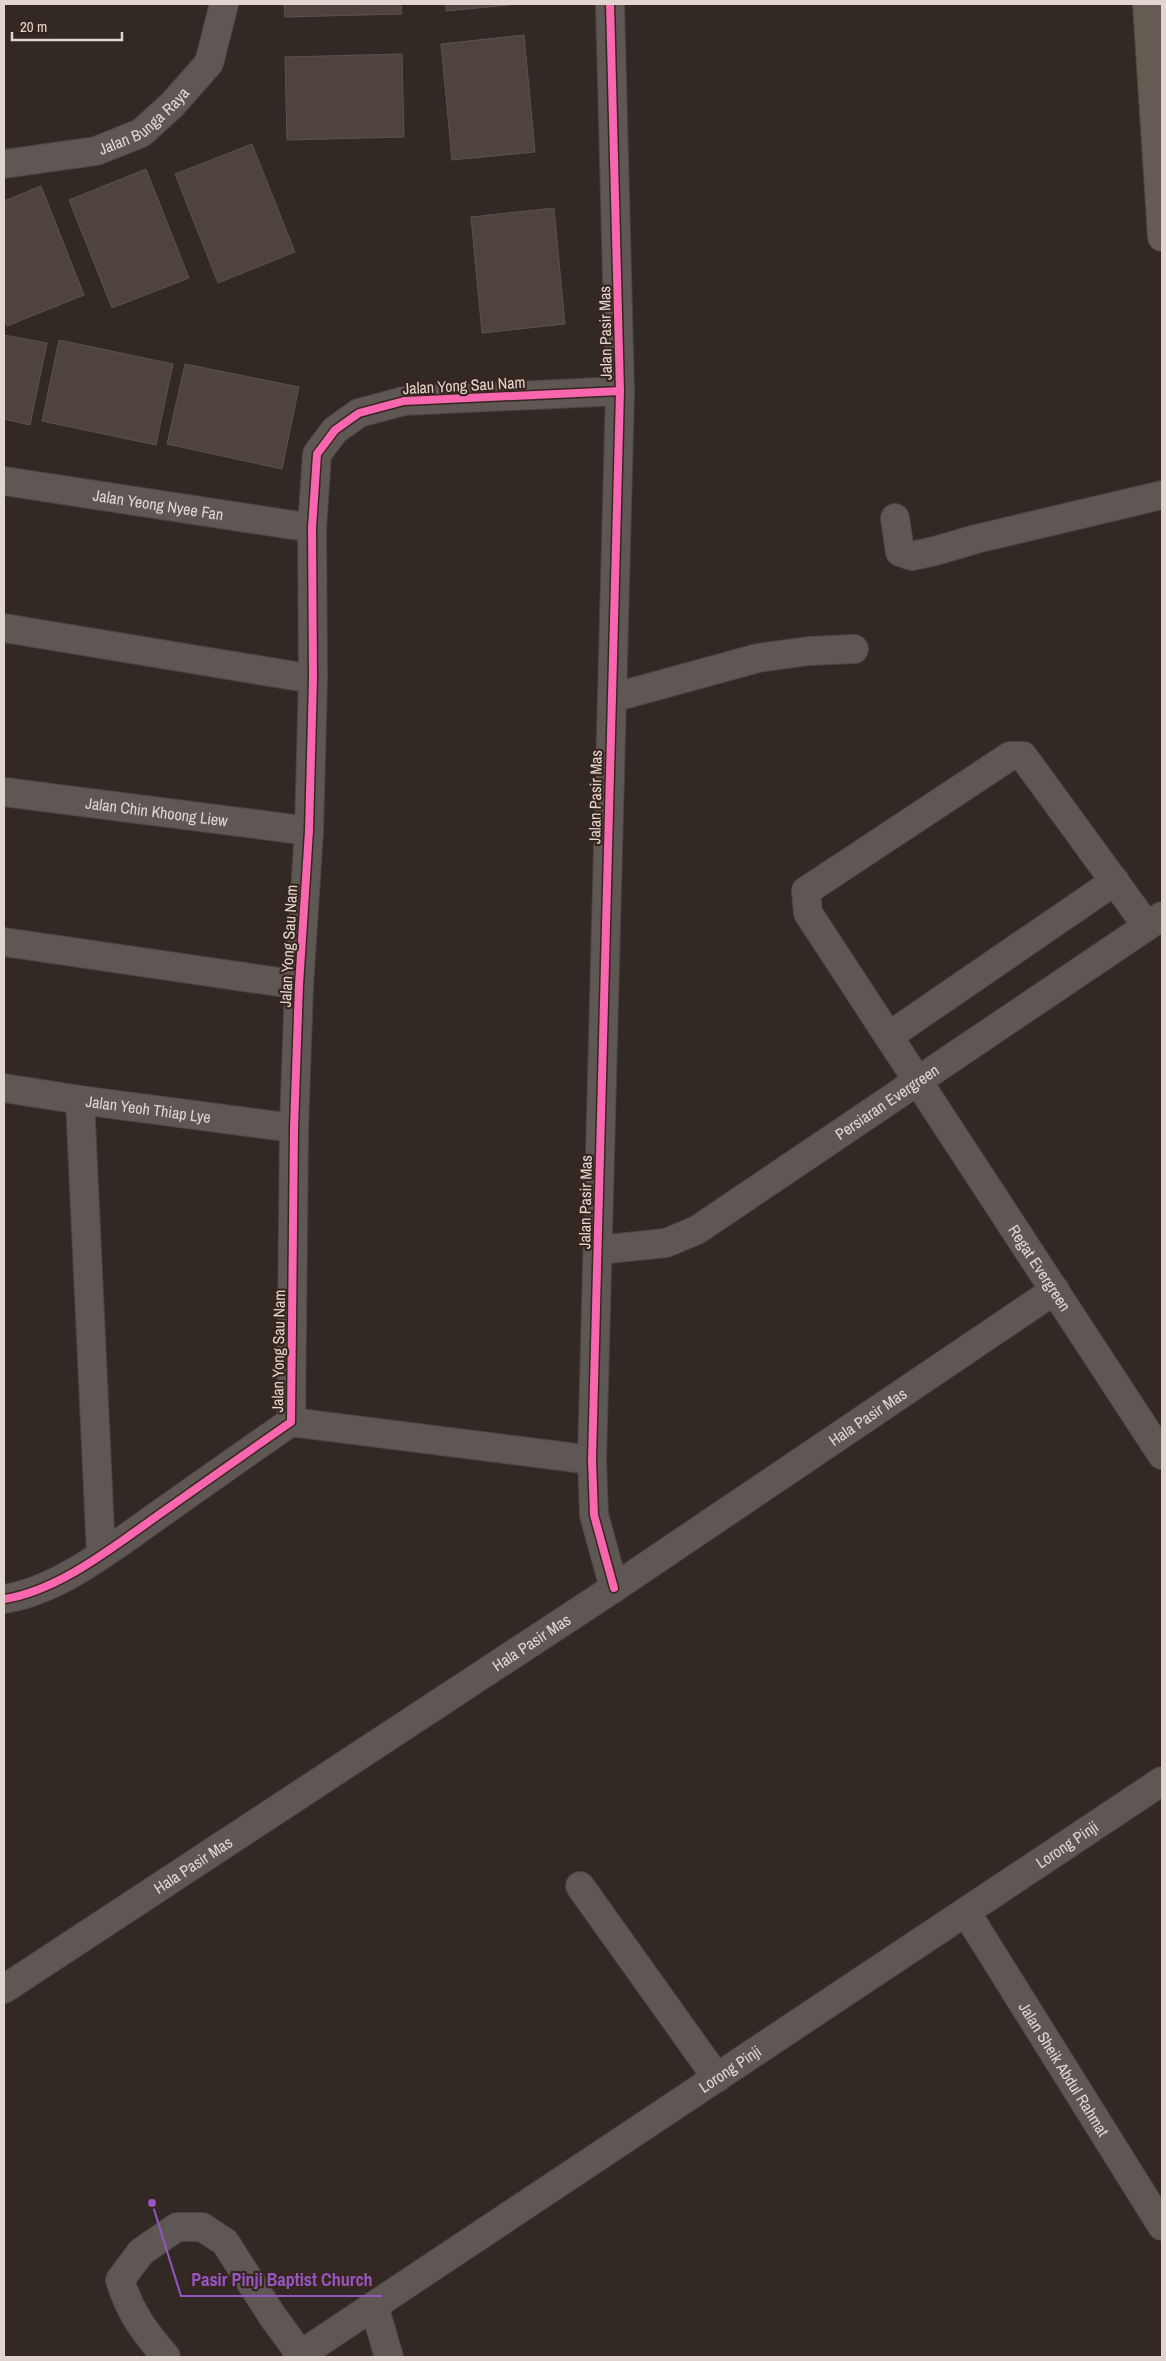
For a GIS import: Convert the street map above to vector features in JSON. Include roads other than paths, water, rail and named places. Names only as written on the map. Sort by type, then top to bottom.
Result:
[{"type":"main road","points":[[1147,4],[1162,237]]},
{"type":"street","name":"Jalan Bunga Raya","points":[[4,164],[96,152],[141,133],[172,104],[209,63],[224,4]]},
{"type":"street","name":"Jalan Pasir Mas","points":[[610,4],[620,391],[592,1460],[594,1515],[614,1588]]},
{"type":"street","name":"Jalan Yong Sau Nam","points":[[4,1599],[15,1597],[54,1582],[101,1554],[291,1422],[294,1128],[299,985],[309,831],[313,679],[312,528],[318,454],[335,430],[359,413],[404,401],[620,391]]},
{"type":"street","name":"Jalan Yeong Nyee Fan","points":[[4,481],[312,528]]},
{"type":"street","points":[[895,518],[900,552],[912,556],[1162,494]]},
{"type":"street","points":[[4,628],[313,679]]},
{"type":"street","points":[[612,698],[758,658],[809,651],[854,649]]},
{"type":"street","name":"Regat Evergreen","points":[[1115,881],[1023,756],[1010,756],[806,891],[808,913],[1162,1455]]},
{"type":"street","name":"Jalan Chin Khoong Liew","points":[[4,792],[309,831]]},
{"type":"street","points":[[889,1036],[1115,881],[1155,921]]},
{"type":"street","name":"Persiaran Evergreen","points":[[598,1250],[666,1243],[697,1230],[1155,921]]},
{"type":"street","points":[[4,942],[299,985]]},
{"type":"street","name":"Jalan Yeoh Thiap Lye","points":[[4,1088],[80,1100],[294,1128]]},
{"type":"street","points":[[80,1100],[101,1554]]},
{"type":"street","name":"Hala Pasir Mas","points":[[4,1989],[614,1588],[1055,1290]]},
{"type":"street","points":[[291,1422],[592,1460]]},
{"type":"street","name":"Lorong Pinji","points":[[299,2356],[1162,1781]]},
{"type":"street","points":[[580,1886],[718,2078]]},
{"type":"street","name":"Jalan Sheik Abdul Rahmat","points":[[966,1912],[1162,2226]]},
{"type":"street","points":[[166,2357],[138,2324],[127,2302],[120,2280],[141,2252],[177,2227],[202,2227],[225,2242],[299,2356]]},
{"type":"street","points":[[374,2306],[389,2357]]},
{"type":"place","name":"Pasir Pinji Baptist Church","points":[[152,2203]]}]
